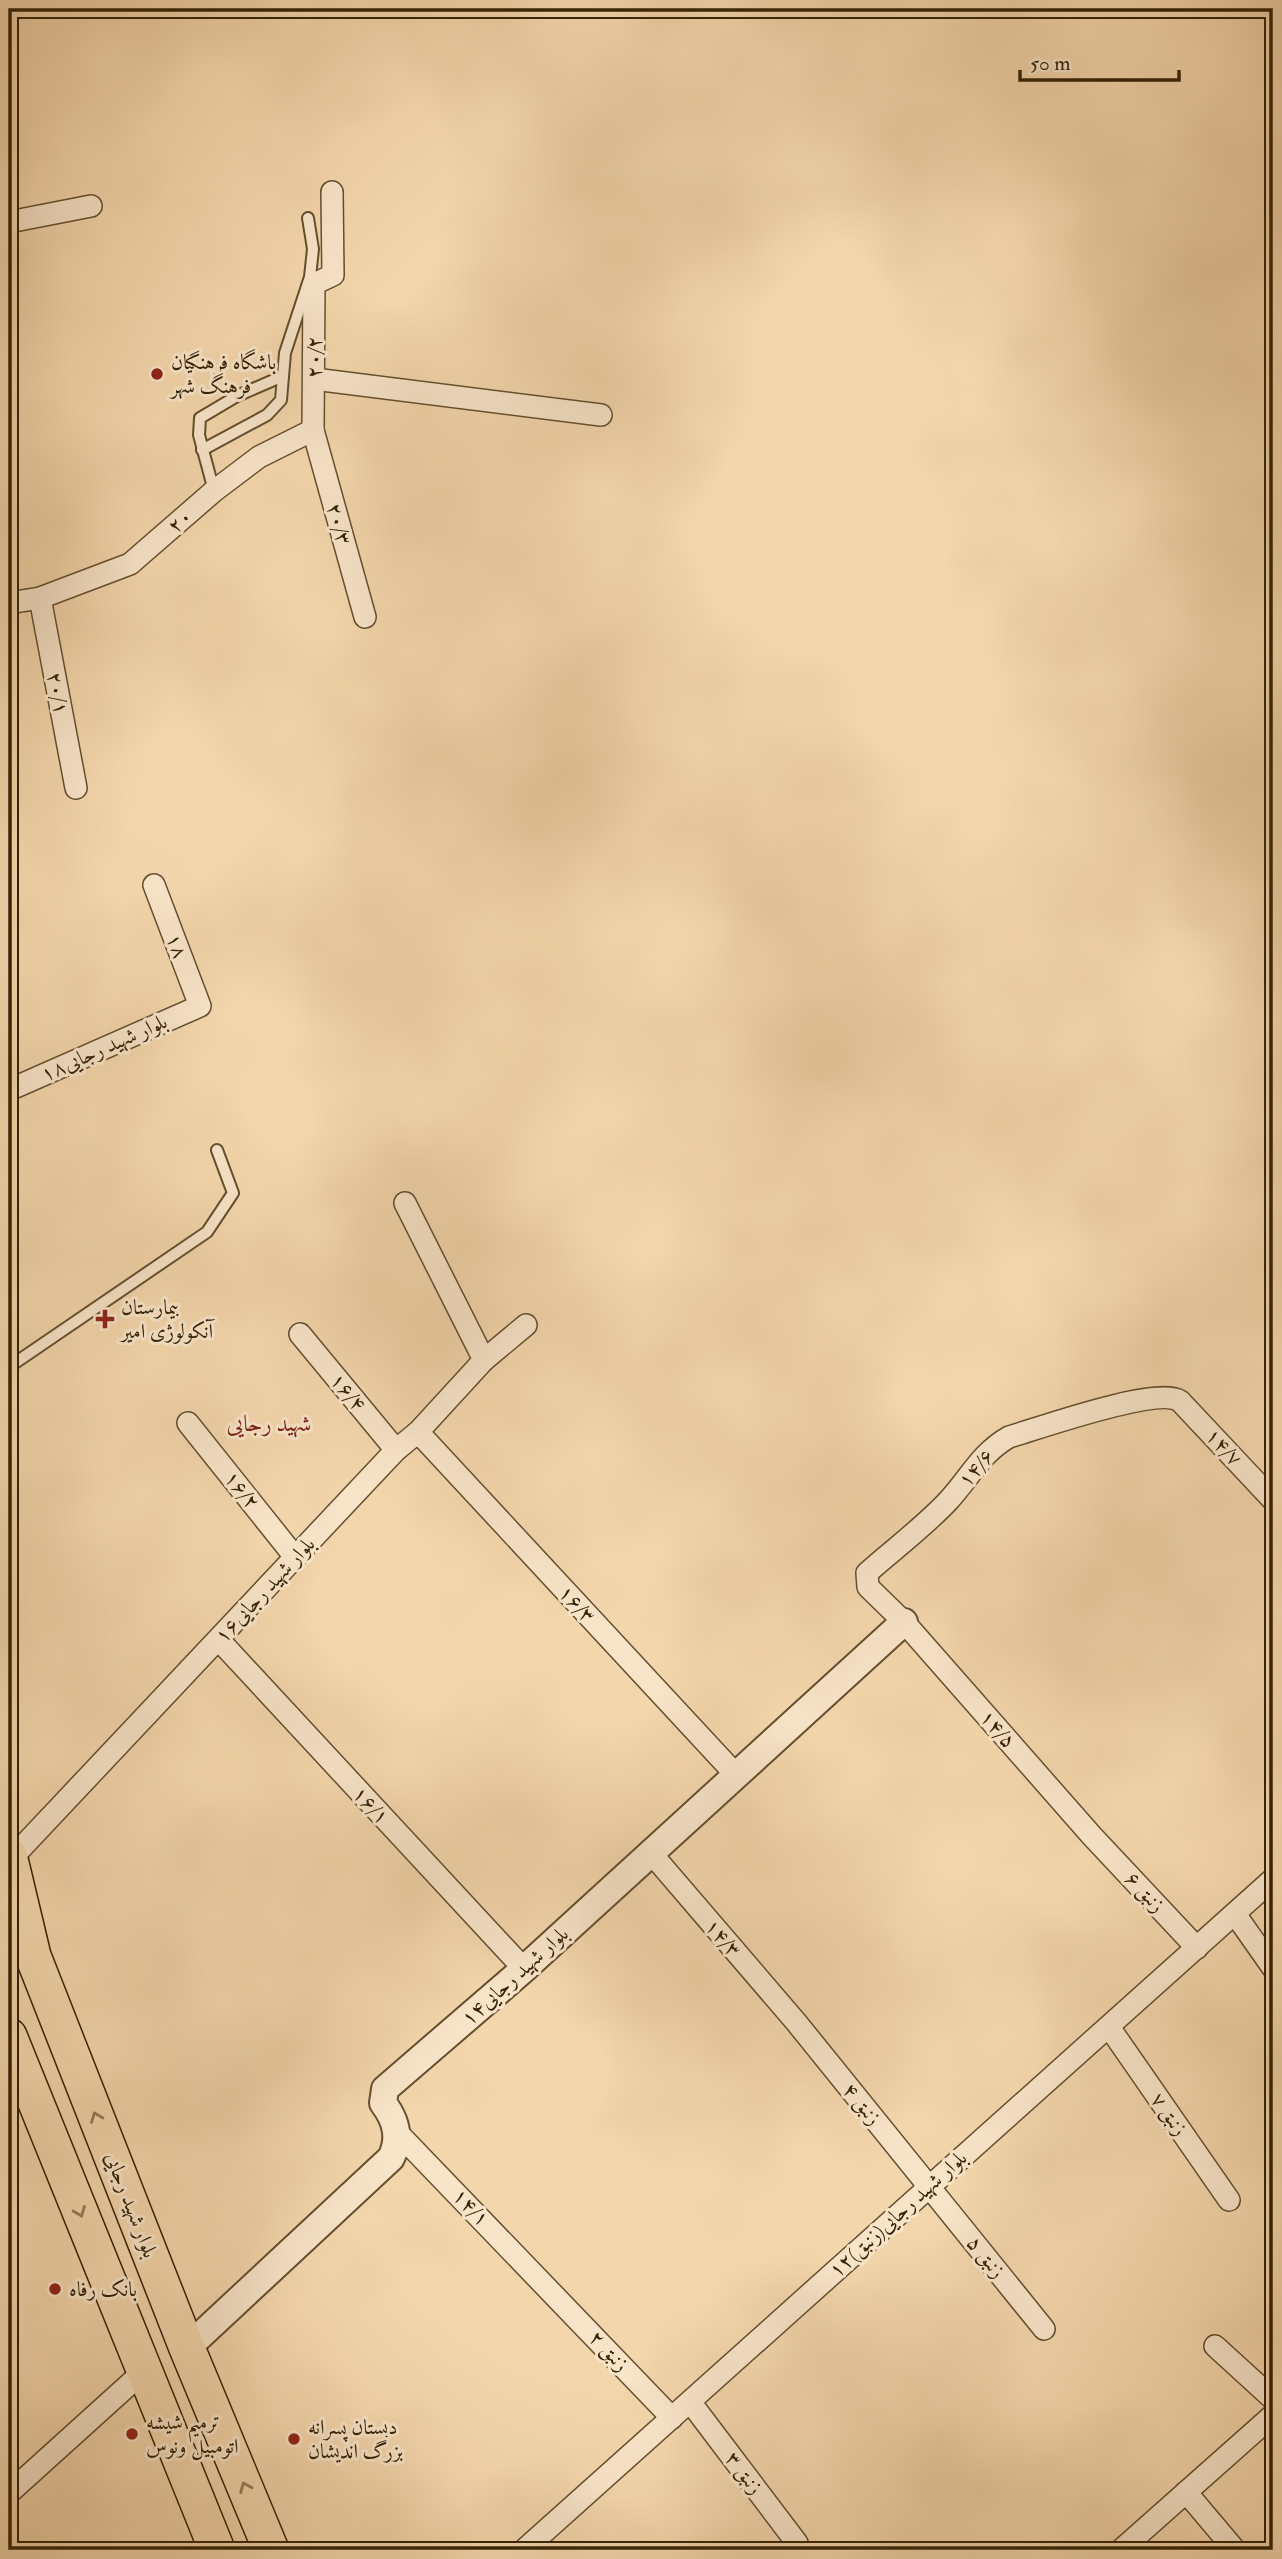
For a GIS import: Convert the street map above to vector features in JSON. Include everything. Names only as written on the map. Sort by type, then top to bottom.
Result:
[{"type":"main road","name":"بلوار شهید رجایی","points":[[9,1855],[33,1956],[187,2348],[271,2550]]},
{"type":"main road","points":[[9,2036],[217,2550]]},
{"type":"street","name":"۲۰/۲","points":[[313,430],[314,284],[333,275],[332,192]]},
{"type":"street","points":[[9,222],[91,205]]},
{"type":"street","points":[[314,379],[601,415]]},
{"type":"street","name":"۲۰","points":[[9,603],[40,598],[130,564],[214,491],[259,457],[313,430]]},
{"type":"street","name":"۲۰/۳","points":[[313,430],[365,617]]},
{"type":"street","name":"۲۰/۱","points":[[40,598],[76,788]]},
{"type":"street","name":"۱۸","points":[[154,885],[200,1006]]},
{"type":"street","name":"بلوار شهید رجایی۱۸","points":[[9,1090],[200,1006]]},
{"type":"street","points":[[405,1203],[484,1360]]},
{"type":"street","name":"بلوار شهید رجایی۱۶","points":[[10,1860],[396,1450],[418,1432],[484,1360],[526,1325]]},
{"type":"street","name":"۱۶/۴","points":[[300,1334],[396,1450]]},
{"type":"street","name":"۱۴/۷","points":[[1173,1396],[1273,1500]]},
{"type":"street","name":"۱۴/۶","points":[[904,1622],[868,1587],[867,1573],[949,1500],[980,1459],[994,1446],[1009,1437],[1102,1410],[1173,1396]]},
{"type":"street","name":"۱۶/۲","points":[[188,1423],[295,1557]]},
{"type":"street","name":"۱۶/۳","points":[[418,1432],[737,1776]]},
{"type":"street","name":"بلوار شهید رجایی۱۴","points":[[396,2131],[391,2115],[383,2103],[385,2090],[524,1969],[904,1622]]},
{"type":"street","name":"۱۴/۵","points":[[904,1622],[1092,1836]]},
{"type":"street","name":"۱۶/۱","points":[[219,1640],[524,1969]]},
{"type":"street","name":"زنبق ۶","points":[[1092,1836],[1197,1948]]},
{"type":"street","name":"۱۴/۳","points":[[651,1853],[796,2022]]},
{"type":"street","name":"۱۲بلوار شهید رجایی(زنبق)","points":[[524,2550],[1273,1879]]},
{"type":"street","points":[[1235,1914],[1273,1968]]},
{"type":"street","name":"زنبق ۴","points":[[796,2022],[928,2186]]},
{"type":"street","name":"زنبق ۷","points":[[1109,2027],[1229,2200]]},
{"type":"street","points":[[187,2348],[385,2165],[394,2151],[396,2131]]},
{"type":"street","name":"۱۴/۱","points":[[396,2131],[546,2284]]},
{"type":"street","name":"زنبق ۵","points":[[928,2186],[1044,2329]]},
{"type":"street","name":"زنبق ۲","points":[[546,2284],[672,2417]]},
{"type":"street","points":[[1215,2346],[1273,2399]]},
{"type":"street","points":[[9,2493],[144,2371]]},
{"type":"street","name":"زنبق ۳","points":[[691,2403],[796,2543]]},
{"type":"street","points":[[1121,2550],[1273,2415]]},
{"type":"street","points":[[1186,2492],[1235,2550]]},
{"type":"lane","points":[[202,450],[277,407],[285,353],[310,277],[313,249],[308,218]]},
{"type":"lane","points":[[214,491],[202,450],[199,424],[206,413],[283,376]]},
{"type":"lane","points":[[9,1367],[207,1232],[233,1192],[217,1150]]},
{"type":"green space","points":[[9,124],[18,199],[9,201]]},
{"type":"place","name":"باشگاه فرهنگیان فرهنگ شهر","points":[[157,374]]},
{"type":"place","name":"بیمارستان آنکولوژی امیر","points":[[105,1319]]},
{"type":"place","name":"بانک رفاه","points":[[55,2289]]},
{"type":"place","name":"ترمیم شیشه اتومبیل ونوس","points":[[132,2434]]},
{"type":"place","name":"دبستان پسرانه بزرگ اندیشان","points":[[294,2439]]},
{"type":"district","name":"شهید رجایی","points":[[269,1423]]}]
